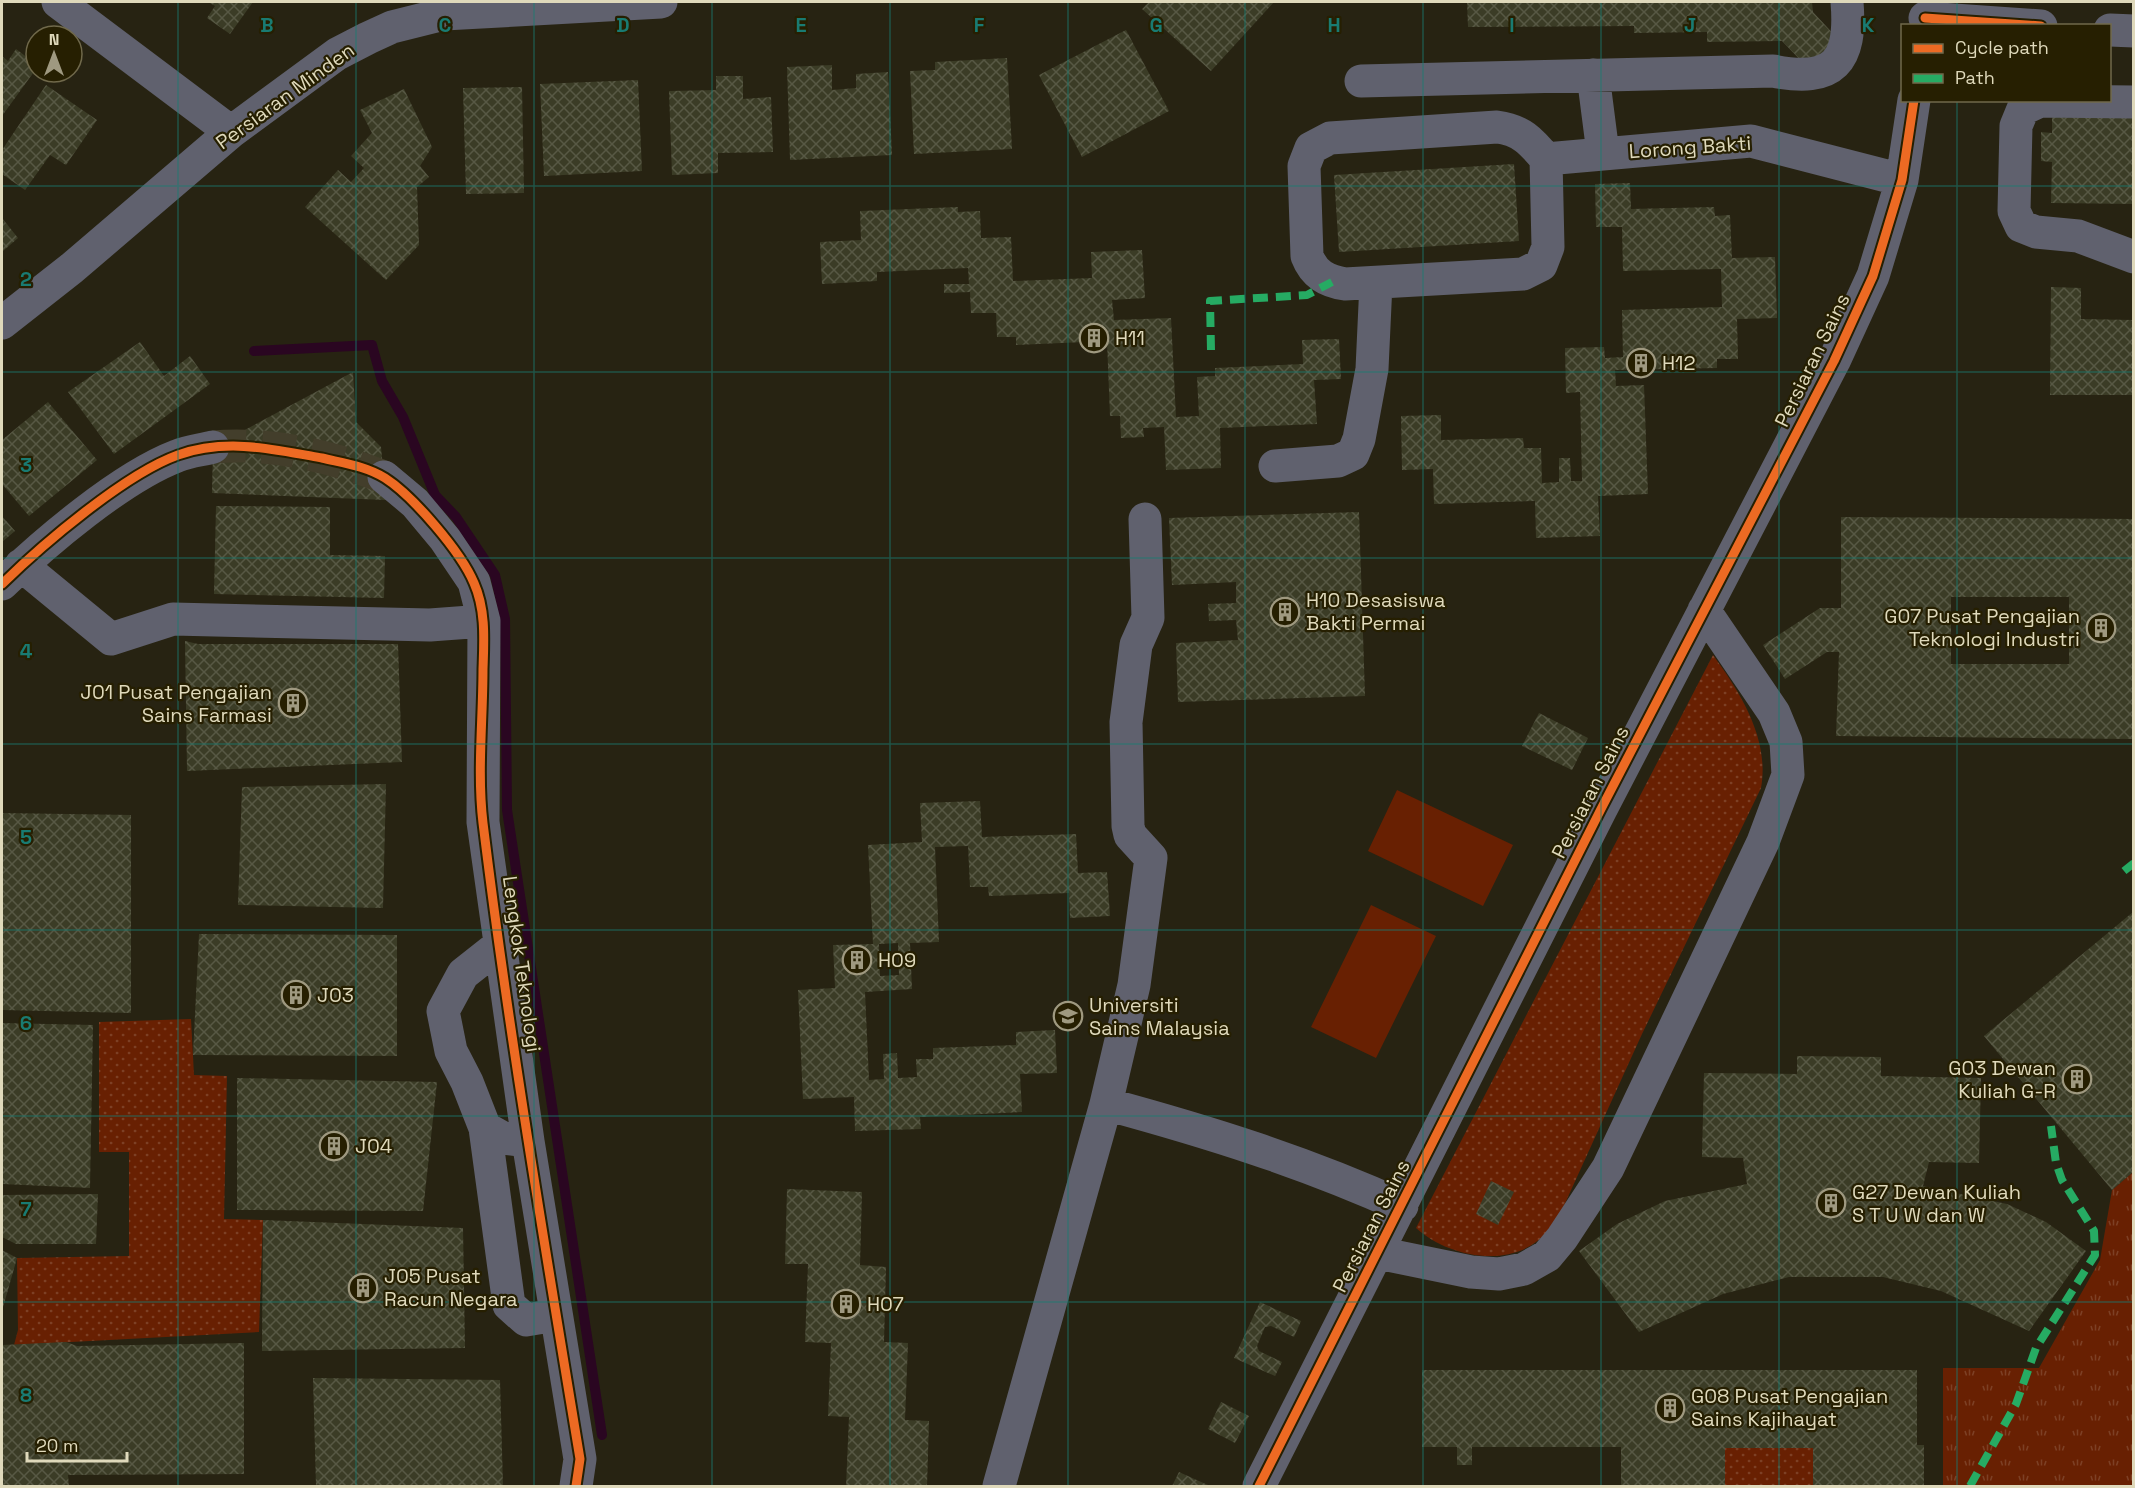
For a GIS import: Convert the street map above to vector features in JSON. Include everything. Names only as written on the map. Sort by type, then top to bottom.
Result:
[{"type":"street","points":[[58,2],[231,132]]},
{"type":"street","name":"Persiaran Minden","points":[[2,323],[81,261],[231,132],[338,54],[392,27],[444,14],[661,2]]},
{"type":"street","points":[[1362,81],[1773,72],[1800,76],[1820,74],[1835,62],[1845,47],[1850,29],[1848,2]]},
{"type":"street","points":[[1925,15],[2020,24]]},
{"type":"street","points":[[2111,30],[2133,31]]},
{"type":"street","points":[[1593,75],[1603,153]]},
{"type":"street","name":"Persiaran Sains","points":[[1259,1486],[1704,610],[1834,361],[1874,276],[1902,180],[1914,102]]},
{"type":"street","points":[[2038,102],[2023,109],[2016,126],[2014,211],[2021,226],[2028,231],[2078,236],[2133,257]]},
{"type":"street","points":[[2111,102],[2133,102]]},
{"type":"street","points":[[1497,127],[1514,129],[1527,137],[1546,159],[1548,247],[1541,265],[1522,274],[1376,283],[1332,282],[1321,276],[1311,266],[1307,256],[1306,157],[1311,148],[1320,141],[1497,127]]},
{"type":"street","name":"Lorong Bakti","points":[[1546,159],[1751,141],[1772,144],[1902,180]]},
{"type":"street","points":[[1275,466],[1338,461],[1353,454],[1372,369],[1376,283]]},
{"type":"street","points":[[213,447],[179,455],[151,467],[101,501],[11,575],[111,639],[173,619],[430,625],[484,621]]},
{"type":"street","name":"Lengkok Teknologi","points":[[384,477],[415,503],[445,539],[474,582],[484,621],[481,805],[528,1141],[580,1459],[576,1486]]},
{"type":"street","points":[[999,1486],[1106,1104],[1134,985],[1151,858],[1130,835],[1128,826],[1126,722],[1136,645],[1148,618],[1145,519]]},
{"type":"street","points":[[1106,1104],[1227,1137],[1333,1174],[1390,1229],[1444,1265],[1471,1272],[1499,1274],[1524,1269],[1547,1256],[1562,1238],[1608,1168],[1777,812],[1788,775],[1786,742],[1774,713],[1704,610]]},
{"type":"street","points":[[501,944],[463,974],[443,1011],[451,1051],[467,1082],[485,1128],[509,1305],[526,1320],[556,1315]]},
{"type":"street","points":[[485,1128],[503,1138],[528,1141]]},
{"type":"green space","points":[[1713,655],[1742,700],[1757,734],[1763,770],[1761,788],[1553,1225],[1532,1245],[1499,1256],[1463,1253],[1446,1247],[1416,1228]]},
{"type":"green space","points":[[1397,790],[1513,845],[1483,906],[1368,851]]},
{"type":"green space","points":[[1371,905],[1436,936],[1376,1058],[1311,1027]]},
{"type":"green space","points":[[191,1019],[194,1075],[227,1076],[224,1219],[263,1220],[259,1332],[14,1345],[18,1330],[17,1258],[129,1256],[129,1152],[99,1152],[99,1022]]},
{"type":"green space","points":[[2133,1172],[2133,1486],[1943,1486],[1943,1368],[2039,1368],[2100,1260],[2112,1190]]},
{"type":"green space","points":[[1725,1448],[1813,1448],[1813,1486],[1725,1486]]},
{"type":"building","points":[[208,2],[253,2],[230,34],[207,18],[215,6]]},
{"type":"building","points":[[1149,2],[1274,2],[1211,71],[1142,9]]},
{"type":"building","points":[[1467,2],[1812,2],[1813,12],[1839,40],[1809,69],[1782,41],[1707,42],[1707,32],[1634,33],[1634,26],[1468,27]]},
{"type":"building","points":[[1126,30],[1169,111],[1082,157],[1039,75]]},
{"type":"building","points":[[16,49],[24,55],[25,84],[2,116],[2,56],[8,61]]},
{"type":"building","points":[[1007,58],[1012,149],[914,154],[910,71],[935,70],[935,62]]},
{"type":"building","points":[[832,65],[832,90],[856,88],[856,74],[888,72],[892,155],[790,160],[787,67]]},
{"type":"building","points":[[716,76],[743,76],[743,99],[771,97],[773,152],[718,153],[718,173],[672,175],[669,91],[716,90]]},
{"type":"building","points":[[638,80],[642,171],[544,176],[540,84]]},
{"type":"building","points":[[46,85],[97,120],[66,165],[50,155],[25,190],[2,174],[2,150]]},
{"type":"building","points":[[522,87],[524,193],[466,194],[463,88]]},
{"type":"building","points":[[404,89],[432,147],[420,166],[429,177],[417,187],[419,245],[386,280],[305,207],[338,170],[351,182],[364,168],[351,156],[372,133],[360,110]]},
{"type":"building","points":[[2052,116],[2133,117],[2133,204],[2051,203],[2052,162],[2041,161],[2041,132],[2052,133]]},
{"type":"building","points":[[1514,164],[1519,241],[1339,252],[1334,175]]},
{"type":"building","name":"H12","points":[[1630,183],[1631,209],[1714,207],[1715,216],[1730,215],[1732,258],[1775,257],[1777,318],[1737,319],[1738,359],[1717,359],[1717,368],[1615,370],[1616,386],[1644,385],[1648,494],[1598,496],[1600,536],[1536,538],[1535,501],[1434,504],[1433,469],[1402,470],[1401,416],[1441,415],[1441,440],[1523,438],[1524,448],[1541,448],[1542,483],[1559,482],[1559,458],[1570,458],[1571,481],[1582,481],[1580,392],[1566,393],[1565,348],[1604,347],[1605,358],[1623,357],[1622,310],[1722,307],[1721,269],[1623,271],[1622,227],[1596,227],[1595,184]]},
{"type":"building","name":"H11","points":[[958,207],[958,212],[980,211],[981,238],[1011,237],[1013,281],[1092,278],[1091,252],[1142,250],[1145,298],[1112,300],[1114,320],[1171,318],[1176,417],[1199,416],[1197,377],[1215,376],[1215,368],[1303,364],[1302,340],[1339,339],[1341,379],[1314,380],[1317,424],[1220,428],[1221,468],[1166,470],[1164,427],[1143,428],[1144,437],[1121,438],[1120,416],[1110,416],[1107,341],[1016,345],[1016,337],[997,337],[996,313],[971,313],[970,292],[944,293],[944,284],[969,284],[968,268],[877,272],[877,281],[822,284],[820,242],[861,240],[860,211]]},
{"type":"building","points":[[2,218],[18,238],[2,252]]},
{"type":"building","points":[[2051,287],[2081,288],[2081,319],[2133,320],[2133,395],[2050,395]]},
{"type":"building","points":[[140,342],[164,376],[190,356],[210,384],[114,454],[68,392]]},
{"type":"building","points":[[353,372],[356,422],[381,447],[386,500],[212,493],[213,447]]},
{"type":"building","points":[[48,402],[97,460],[29,516],[2,484],[2,440]]},
{"type":"building","points":[[216,506],[330,507],[330,555],[385,556],[384,598],[214,594]]},
{"type":"building","name":"H10 Desasiswa Bakti Permai","points":[[1359,512],[1365,696],[1178,702],[1176,643],[1238,640],[1236,620],[1209,621],[1208,604],[1236,603],[1236,582],[1172,585],[1169,518]]},
{"type":"building","points":[[2,516],[15,531],[2,542]]},
{"type":"building","name":"G07 Pusat Pengajian Teknologi Industri","points":[[1841,517],[2133,519],[2133,739],[1836,736],[1839,652],[1827,652],[1785,679],[1763,645],[1820,608],[1841,608]],"holes":[[[1951,597],[2069,597],[2069,664],[1951,664]]]},
{"type":"building","name":"J01 Pusat Pengajian Sains Farmasi","points":[[185,641],[198,644],[398,644],[402,762],[187,771]]},
{"type":"building","points":[[1539,713],[1588,738],[1572,770],[1522,746]]},
{"type":"building","points":[[386,784],[383,908],[238,905],[242,787]]},
{"type":"building","name":"H09","points":[[980,801],[982,837],[1076,834],[1078,873],[1107,872],[1110,916],[1070,918],[1069,893],[989,896],[988,887],[970,887],[968,846],[935,847],[939,942],[910,943],[912,989],[865,992],[869,1080],[884,1079],[883,1054],[897,1053],[898,1078],[917,1077],[916,1059],[933,1059],[933,1048],[1016,1045],[1016,1032],[1055,1030],[1057,1073],[1020,1074],[1022,1112],[920,1117],[921,1129],[855,1131],[854,1097],[803,1099],[798,990],[835,988],[833,945],[873,944],[868,845],[922,842],[920,803]],"holes":[[[898,943],[899,975],[880,976],[879,944]]]},
{"type":"building","points":[[2,813],[131,815],[131,1013],[2,1010]]},
{"type":"building","name":"G03 Dewan Kuliah G-R","points":[[2133,912],[2133,1172],[2112,1190],[1984,1036]]},
{"type":"building","name":"J03","points":[[199,934],[397,935],[397,1056],[193,1055]]},
{"type":"building","points":[[2,1023],[93,1025],[90,1188],[2,1184]]},
{"type":"building","name":"G27 Dewan Kuliah S T U W dan W","points":[[1797,1056],[1881,1057],[1881,1076],[1981,1078],[1979,1163],[1929,1162],[1923,1186],[2007,1204],[2046,1222],[2086,1251],[2029,1331],[1941,1291],[1883,1277],[1789,1277],[1723,1294],[1639,1332],[1579,1251],[1617,1224],[1665,1201],[1747,1184],[1743,1158],[1702,1157],[1704,1073],[1797,1074]]},
{"type":"building","name":"J04","points":[[237,1078],[437,1082],[423,1211],[237,1210]]},
{"type":"building","points":[[1491,1181],[1514,1192],[1498,1225],[1476,1214]]},
{"type":"building","name":"H07","points":[[787,1189],[862,1192],[860,1265],[886,1267],[884,1342],[908,1343],[905,1420],[929,1421],[927,1486],[846,1486],[849,1417],[828,1416],[831,1343],[805,1342],[808,1264],[785,1264]]},
{"type":"building","points":[[98,1194],[96,1244],[16,1244],[2,1237],[2,1195]]},
{"type":"building","name":"J05 Pusat Racun Negara","points":[[263,1220],[463,1228],[465,1348],[262,1351]]},
{"type":"building","points":[[2,1250],[17,1258],[2,1311]]},
{"type":"building","points":[[1260,1302],[1301,1321],[1294,1337],[1271,1326],[1265,1327],[1257,1346],[1259,1351],[1282,1362],[1275,1376],[1234,1358]]},
{"type":"building","points":[[66,1342],[77,1346],[244,1343],[244,1474],[68,1475],[69,1486],[2,1486],[2,1345]]},
{"type":"building","name":"G08 Pusat Pengajian Sains Kajihayat","points":[[1422,1370],[1917,1370],[1917,1445],[1924,1445],[1924,1486],[1813,1486],[1813,1448],[1725,1448],[1725,1486],[1621,1486],[1621,1447],[1472,1447],[1472,1465],[1457,1465],[1457,1447],[1422,1447]]},
{"type":"building","points":[[313,1378],[500,1380],[503,1486],[316,1486]]},
{"type":"building","points":[[1221,1402],[1249,1416],[1235,1443],[1208,1429]]},
{"type":"building","points":[[1179,1472],[1210,1486],[1172,1486]]},
{"type":"waterway","points":[[254,351],[372,345],[382,381],[403,417],[435,495],[456,517],[495,575],[505,619],[507,810],[602,1435]]},
{"type":"tunnel","points":[[213,447],[256,447],[300,452],[364,469],[384,477]]},
{"type":"marked path","points":[[1211,350],[1210,301],[1307,295],[1332,282]]},
{"type":"marked path","points":[[2124,871],[2134,863]]},
{"type":"marked path","points":[[1970,1486],[2016,1404],[2036,1348],[2095,1255],[2094,1231],[2062,1180],[2056,1163],[2051,1126]]},
{"type":"cycle path","points":[[1925,18],[2012,24]]},
{"type":"cycle path","points":[[1259,1486],[1601,809],[1834,361],[1873,276],[1902,180],[1914,102]]},
{"type":"cycle path","points":[[2,584],[86,512],[157,464],[196,450],[232,446],[286,451],[346,463],[378,474],[396,486],[422,511],[448,541],[468,570],[478,593],[483,625],[480,765],[483,823],[516,1062],[580,1459],[576,1486]]},
{"type":"place","name":"H11","points":[[1094,338]]},
{"type":"place","name":"H12","points":[[1641,363]]},
{"type":"place","name":"H10 Desasiswa Bakti Permai","points":[[1285,612]]},
{"type":"place","name":"G07 Pusat Pengajian Teknologi Industri","points":[[2101,628]]},
{"type":"place","name":"J01 Pusat Pengajian Sains Farmasi","points":[[293,703]]},
{"type":"place","name":"H09","points":[[857,960]]},
{"type":"place","name":"J03","points":[[296,995]]},
{"type":"place","name":"Universiti Sains Malaysia","points":[[1068,1016]]},
{"type":"place","name":"G03 Dewan Kuliah G-R","points":[[2077,1079]]},
{"type":"place","name":"J04","points":[[334,1146]]},
{"type":"place","name":"G27 Dewan Kuliah S T U W dan W","points":[[1831,1203]]},
{"type":"place","name":"J05 Pusat Racun Negara","points":[[363,1288]]},
{"type":"place","name":"H07","points":[[846,1304]]},
{"type":"place","name":"G08 Pusat Pengajian Sains Kajihayat","points":[[1670,1408]]}]
